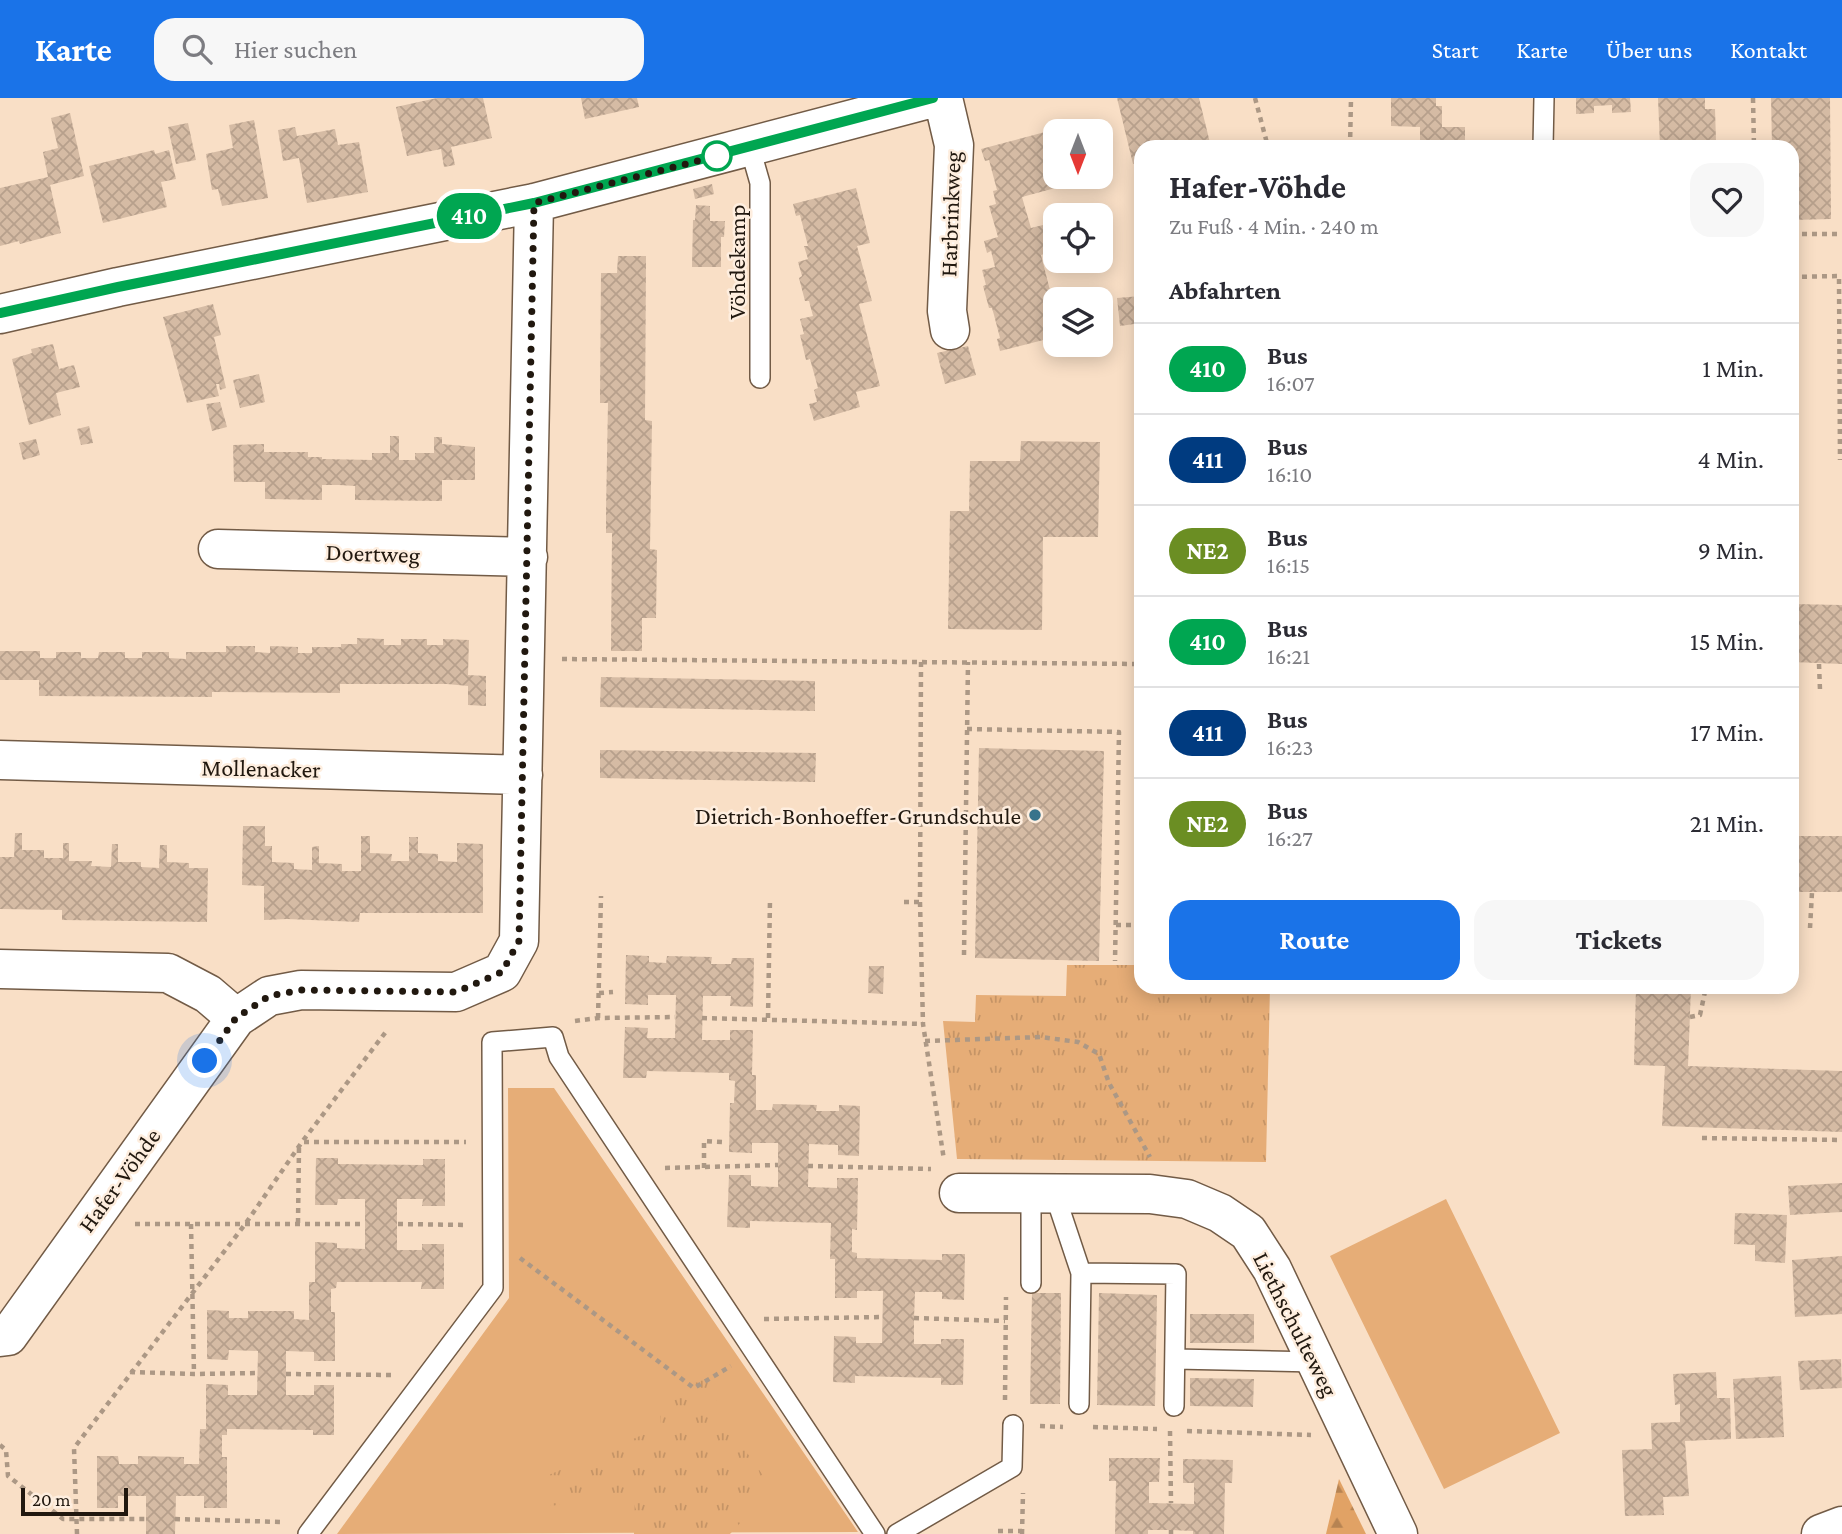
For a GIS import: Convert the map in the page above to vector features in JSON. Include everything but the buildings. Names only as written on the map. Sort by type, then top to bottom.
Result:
[{"type":"street","points":[[0,314],[118,287],[534,203],[933,98]]},
{"type":"street","name":"Harbrinkweg","points":[[943,98],[954,145],[947,311],[950,330]]},
{"type":"street","name":"Hafer-Vöhde","points":[[0,1337],[8,1336],[236,1018],[269,996],[301,990],[456,992],[502,972],[519,941],[534,203]]},
{"type":"street","name":"Doertweg","points":[[218,549],[528,557]]},
{"type":"street","name":"Mollenacker","points":[[0,760],[523,775]]},
{"type":"street","points":[[0,969],[168,973],[208,994],[236,1018]]},
{"type":"street","name":"Liethschulteweg","points":[[946,1175],[1043,1195],[1150,1194],[1187,1199],[1220,1213],[1248,1232],[1272,1269],[1398,1534]]},
{"type":"street","points":[[1821,1534],[1842,1526]]},
{"type":"lane","points":[[1543,140],[1544,98]]},
{"type":"lane","name":"Vöhdekamp","points":[[750,148],[760,183],[760,378]]},
{"type":"lane","points":[[312,1528],[494,1287],[492,1042],[553,1037],[559,1057],[875,1534]]},
{"type":"lane","points":[[1043,1195],[1081,1273],[1079,1404]]},
{"type":"lane","points":[[1031,1283],[1043,1195]]},
{"type":"lane","points":[[1081,1273],[1176,1274],[1174,1406]]},
{"type":"lane","points":[[1175,1359],[1317,1362]]},
{"type":"lane","points":[[897,1534],[1012,1467],[1013,1425]]},
{"type":"path","points":[[1255,98],[1266,140]]},
{"type":"path","points":[[1350,98],[1350,140]]},
{"type":"path","points":[[1753,98],[1754,140]]},
{"type":"path","points":[[1799,234],[1842,234]]},
{"type":"path","points":[[1799,277],[1839,276],[1840,460]]},
{"type":"path","points":[[526,658],[1134,664]]},
{"type":"path","points":[[808,1166],[946,1175],[922,1024],[921,662]]},
{"type":"path","points":[[964,956],[968,663]]},
{"type":"path","points":[[1819,664],[1820,690]]},
{"type":"path","points":[[967,729],[1119,732],[1115,961]]},
{"type":"path","points":[[1810,928],[1812,892]]},
{"type":"path","points":[[598,1018],[601,896]]},
{"type":"path","points":[[768,1018],[769,900]]},
{"type":"path","points":[[904,902],[920,902]]},
{"type":"path","points":[[1116,925],[1134,925]]},
{"type":"path","points":[[77,1534],[74,1448],[246,1223],[301,1144],[416,992]]},
{"type":"path","points":[[599,993],[613,992]]},
{"type":"path","points":[[1690,1017],[1700,1015],[1704,994]]},
{"type":"path","points":[[553,1037],[553,1024],[598,1018],[675,1017]]},
{"type":"path","points":[[702,1018],[922,1024]]},
{"type":"path","points":[[925,1041],[1041,1037],[1078,1042],[1099,1054],[1109,1083],[1155,1164]]},
{"type":"path","points":[[1702,1138],[1842,1140]]},
{"type":"path","points":[[704,1168],[704,1141],[722,1142]]},
{"type":"path","points":[[301,1144],[492,1142]]},
{"type":"path","points":[[298,1223],[301,1144]]},
{"type":"path","points":[[632,1168],[778,1165]]},
{"type":"path","points":[[191,1224],[190,1294],[194,1374]]},
{"type":"path","points":[[87,1225],[365,1224]]},
{"type":"path","points":[[398,1224],[495,1232],[694,1388],[755,1352]]},
{"type":"path","points":[[1007,1296],[1005,1413],[1013,1425]]},
{"type":"path","points":[[733,1319],[882,1317]]},
{"type":"path","points":[[914,1318],[1005,1321]]},
{"type":"path","points":[[130,1372],[258,1373]]},
{"type":"path","points":[[286,1374],[427,1375]]},
{"type":"path","points":[[1170,1430],[1171,1503]]},
{"type":"path","points":[[0,1445],[6,1450],[8,1476],[63,1519],[146,1519]]},
{"type":"path","points":[[998,1531],[1022,1533],[1023,1490],[1012,1467]]},
{"type":"path","points":[[175,1519],[312,1528]]},
{"type":"green space","points":[[1067,965],[1134,965],[1134,994],[1270,994],[1266,1162],[957,1159],[943,1021],[975,1022],[976,995],[1066,996]]},
{"type":"green space","points":[[508,1088],[554,1088],[858,1532],[337,1534],[509,1298]]},
{"type":"green space","points":[[1446,1199],[1560,1433],[1444,1489],[1330,1256]]},
{"type":"green space","points":[[717,1379],[715,1431],[733,1433],[762,1474],[757,1505],[730,1534],[634,1534],[635,1492],[551,1506],[544,1477],[661,1427],[660,1408],[666,1398],[684,1381]]},
{"type":"green space","points":[[1339,1479],[1366,1534],[1326,1534]]},
{"type":"bus line","name":"410","points":[[0,313],[534,203],[933,98]]},
{"type":"place","name":"Dietrich-Bonhoeffer-Grundschule","points":[[1035,815]]},
{"type":"route","points":[[205,1061],[236,1018],[269,996],[301,990],[456,992],[502,972],[519,941],[534,203],[717,156]]}]
